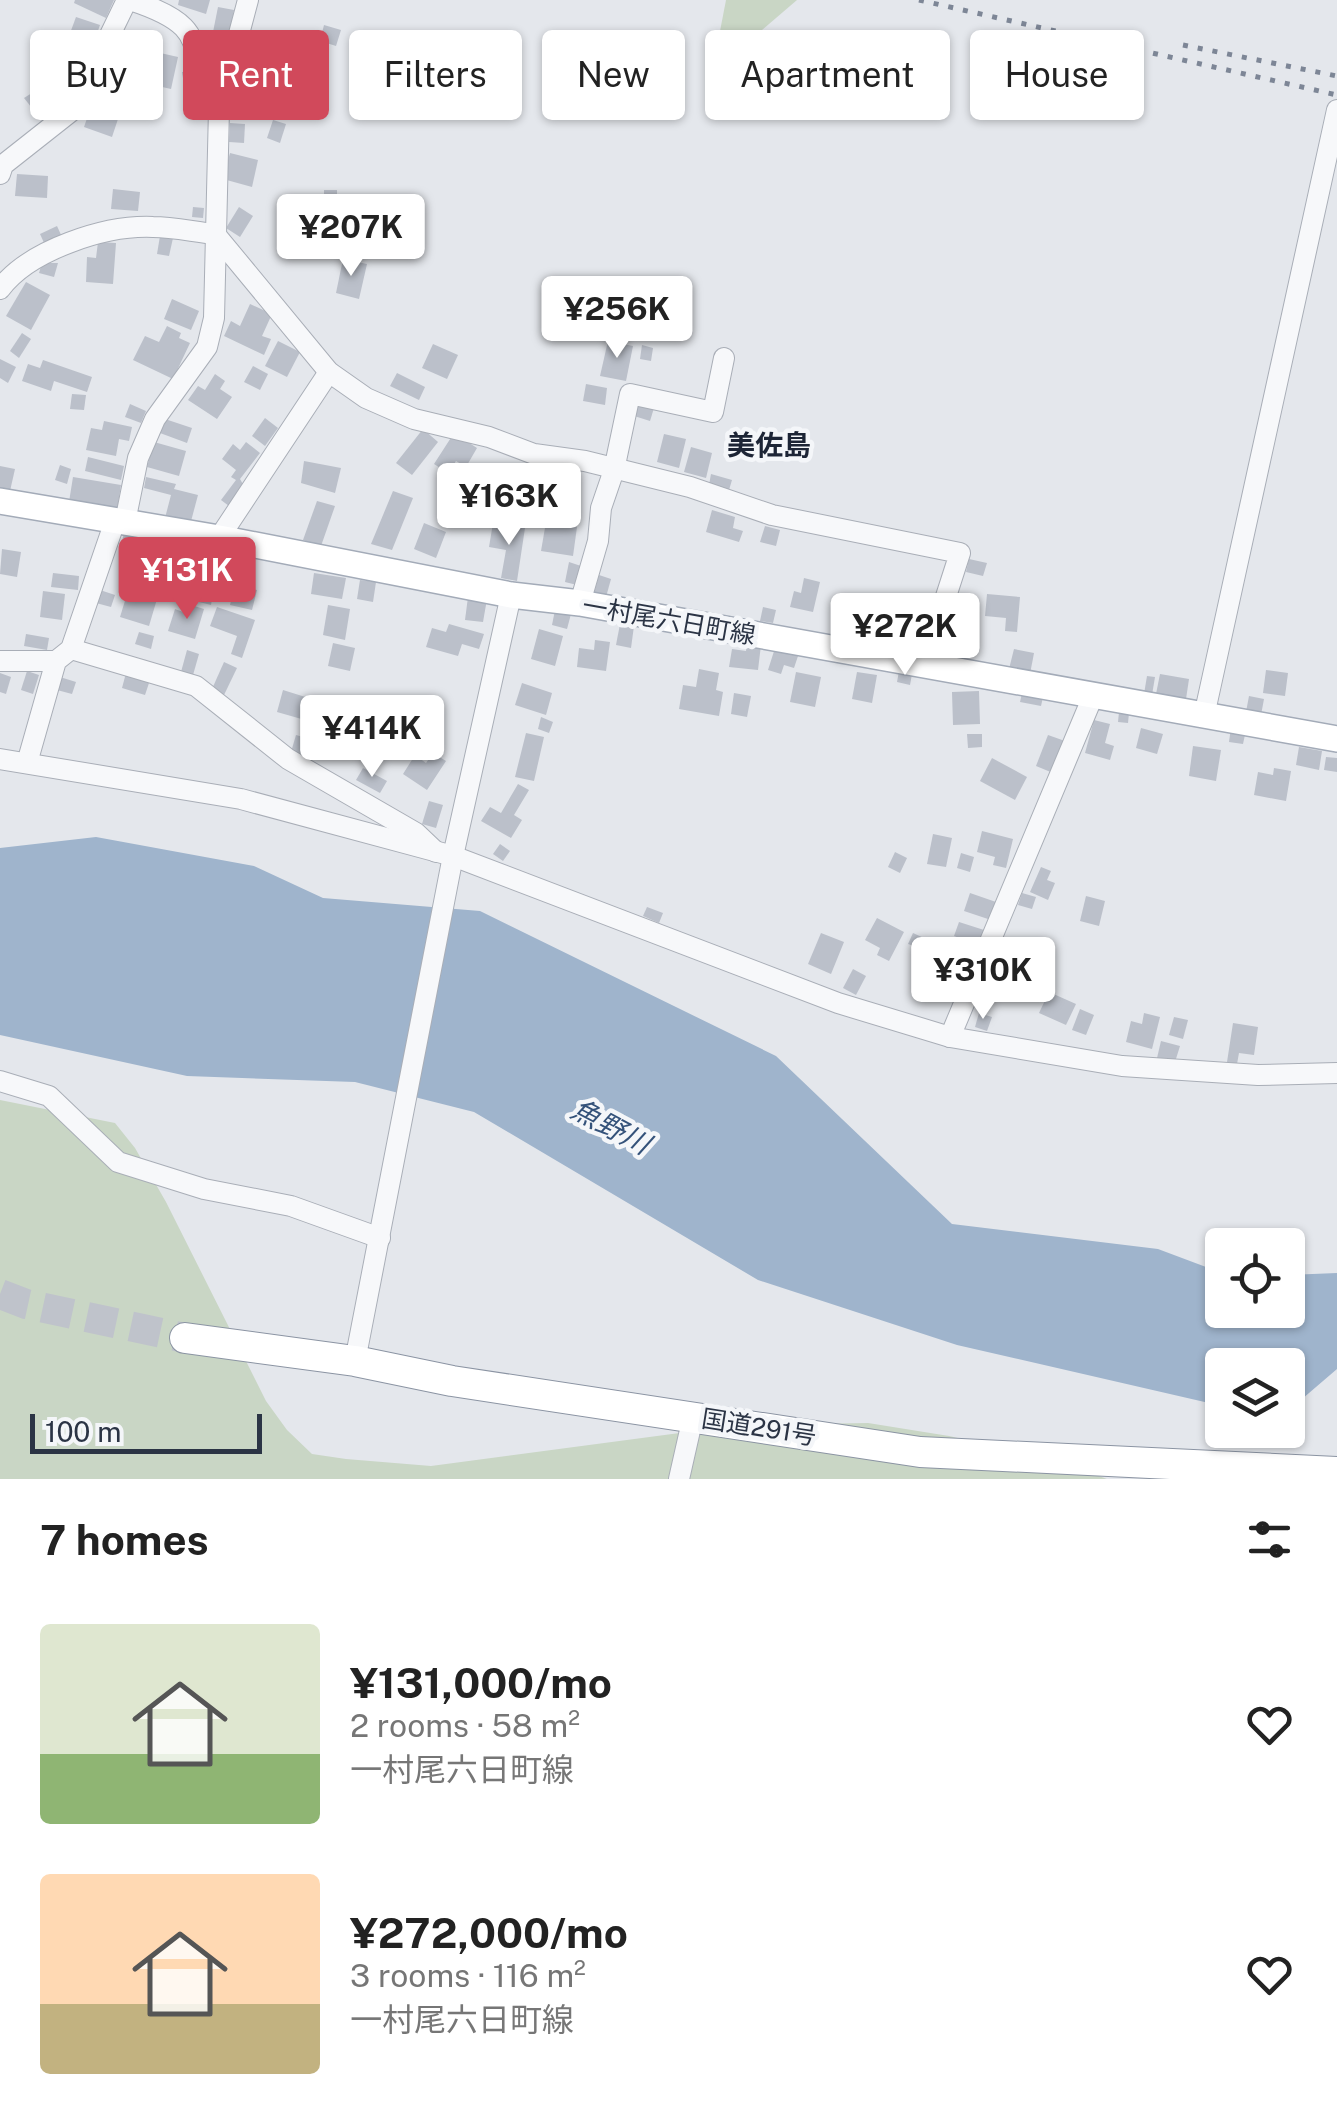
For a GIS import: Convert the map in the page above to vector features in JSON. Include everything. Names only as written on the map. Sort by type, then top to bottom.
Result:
[{"type":"highway","name":"国道291号","points":[[185,1338],[355,1360],[452,1382],[920,1452],[1337,1472]]},
{"type":"main road","name":"一村尾六日町線","points":[[0,501],[1337,739]]},
{"type":"street","points":[[0,174],[3,165],[74,110],[128,0],[163,10],[188,30]]},
{"type":"street","points":[[240,30],[248,0]]},
{"type":"street","points":[[1204,716],[1337,110]]},
{"type":"street","points":[[28,763],[63,655],[120,522],[138,458],[156,419],[207,348],[214,318],[219,120]]},
{"type":"street","points":[[4,275],[58,248],[102,232],[151,226],[215,234],[329,372],[366,398],[414,419],[489,437],[534,454],[586,461],[690,486],[772,515],[960,553],[929,666]]},
{"type":"street","points":[[580,603],[598,541],[601,508],[614,470],[630,394],[713,412],[724,358]]},
{"type":"street","points":[[220,538],[329,372]]},
{"type":"street","points":[[355,1360],[380,1238],[445,855],[511,594]]},
{"type":"street","points":[[0,661],[63,655],[196,686],[288,759],[416,833],[445,855]]},
{"type":"street","points":[[950,1037],[1093,696]]},
{"type":"street","points":[[0,759],[241,799],[445,855],[838,1003],[950,1037],[1122,1066],[1258,1075],[1337,1073]]},
{"type":"street","points":[[0,1081],[49,1096],[118,1162],[204,1189],[291,1206],[380,1238]]},
{"type":"street","points":[[679,1479],[693,1417]]},
{"type":"green space","points":[[726,0],[797,0],[762,30],[720,30]]},
{"type":"green space","points":[[0,1100],[115,1123],[135,1148],[166,1202],[266,1401],[287,1430],[312,1454],[431,1466],[740,1425],[868,1423],[949,1436],[1058,1461],[1107,1479],[0,1479]]},
{"type":"water","name":"魚野川","points":[[96,837],[254,866],[323,898],[480,911],[776,1056],[952,1224],[1158,1249],[1205,1267],[1205,1328],[1305,1328],[1305,1274],[1337,1273],[1337,1369],[1305,1396],[1305,1348],[1205,1348],[1205,1402],[957,1345],[758,1280],[474,1112],[355,1082],[187,1076],[0,1035],[0,848]]},
{"type":"building","points":[[114,0],[106,18],[74,3]]},
{"type":"building","points":[[179,0],[210,0],[206,14],[178,5]]},
{"type":"building","points":[[218,7],[234,10],[230,30],[213,30]]},
{"type":"building","points":[[76,17],[100,25],[98,30],[71,30]]},
{"type":"building","points":[[324,25],[341,30],[336,46],[329,44],[329,30],[323,30]]},
{"type":"building","points":[[163,54],[178,57],[171,89],[163,87]]},
{"type":"building","points":[[86,120],[118,120],[112,137],[84,127]]},
{"type":"building","points":[[273,120],[286,124],[280,143],[267,138]]},
{"type":"building","points":[[230,123],[245,124],[244,143],[229,142]]},
{"type":"building","points":[[230,153],[258,160],[252,187],[223,179]]},
{"type":"building","points":[[17,174],[48,176],[47,198],[15,196]]},
{"type":"building","points":[[113,189],[140,192],[138,211],[111,209]]},
{"type":"building","points":[[324,190],[337,190],[337,205],[324,205]]},
{"type":"building","points":[[193,207],[204,208],[203,218],[192,217]]},
{"type":"building","points":[[239,207],[253,216],[240,237],[226,228]]},
{"type":"building","points":[[57,226],[62,237],[45,245],[40,234]]},
{"type":"building","points":[[160,236],[173,238],[169,256],[157,254]]},
{"type":"building","points":[[98,242],[116,243],[113,284],[86,282],[87,257],[96,258]]},
{"type":"building","points":[[343,259],[367,264],[359,299],[336,293]]},
{"type":"building","points":[[42,263],[58,263],[54,277],[39,273]]},
{"type":"building","points":[[26,282],[50,295],[31,330],[6,316]]},
{"type":"building","points":[[172,299],[199,311],[191,330],[164,319]]},
{"type":"building","points":[[250,304],[272,314],[262,336],[271,339],[264,355],[224,336],[231,321],[240,326]]},
{"type":"building","points":[[167,326],[190,343],[173,379],[133,360],[145,336],[159,342]]},
{"type":"building","points":[[22,333],[31,339],[19,358],[10,351]]},
{"type":"building","points":[[278,341],[300,352],[287,377],[265,366]]},
{"type":"building","points":[[608,341],[633,346],[626,381],[600,376]]},
{"type":"building","points":[[433,344],[458,355],[447,379],[422,368]]},
{"type":"building","points":[[642,345],[653,348],[651,361],[640,359]]},
{"type":"building","points":[[0,359],[16,367],[8,383],[0,378]]},
{"type":"building","points":[[43,360],[92,377],[87,392],[54,381],[51,391],[22,381],[28,364],[40,368]]},
{"type":"building","points":[[253,366],[268,374],[260,390],[244,382]]},
{"type":"building","points":[[397,373],[425,387],[419,400],[390,386]]},
{"type":"building","points":[[215,374],[225,381],[220,389],[232,397],[217,419],[188,400],[198,386],[205,390]]},
{"type":"building","points":[[586,384],[607,388],[605,405],[583,401]]},
{"type":"building","points":[[72,394],[86,395],[84,410],[70,409]]},
{"type":"building","points":[[635,402],[654,408],[650,421],[631,415]]},
{"type":"building","points":[[130,404],[146,411],[141,423],[125,417]]},
{"type":"building","points":[[265,418],[278,428],[265,446],[252,436]]},
{"type":"building","points":[[165,419],[192,428],[187,443],[160,433]]},
{"type":"building","points":[[104,421],[132,427],[129,441],[119,439],[116,456],[86,450],[91,428],[102,430]]},
{"type":"building","points":[[423,429],[438,442],[412,475],[396,463]]},
{"type":"building","points":[[454,433],[477,448],[466,467],[456,461],[448,473],[434,464]]},
{"type":"building","points":[[664,434],[686,439],[679,468],[657,462]]},
{"type":"building","points":[[154,442],[186,451],[179,476],[147,467]]},
{"type":"building","points":[[246,442],[260,453],[240,479],[244,486],[229,506],[221,500],[236,480],[231,477],[236,470],[222,459],[233,444],[240,450]]},
{"type":"building","points":[[691,447],[712,453],[706,478],[684,472]]},
{"type":"building","points":[[88,457],[124,466],[121,480],[85,471]]},
{"type":"building","points":[[304,461],[341,468],[335,493],[301,483]]},
{"type":"building","points":[[60,465],[71,469],[67,484],[55,480]]},
{"type":"building","points":[[0,466],[15,469],[10,491],[0,489]]},
{"type":"building","points":[[561,468],[574,470],[570,490],[558,487]]},
{"type":"building","points":[[711,474],[732,480],[729,490],[709,485]]},
{"type":"building","points":[[73,477],[121,485],[117,510],[69,502]]},
{"type":"building","points":[[146,477],[176,484],[174,489],[198,495],[190,525],[165,518],[171,495],[144,488]]},
{"type":"building","points":[[393,491],[413,498],[392,550],[371,544]]},
{"type":"building","points":[[317,501],[335,506],[321,546],[303,540]]},
{"type":"building","points":[[712,510],[735,517],[733,528],[743,531],[739,542],[706,532]]},
{"type":"building","points":[[546,522],[577,527],[573,556],[541,551]]},
{"type":"building","points":[[424,523],[446,532],[436,558],[414,549]]},
{"type":"building","points":[[493,523],[525,528],[517,581],[501,578],[506,550],[489,547]]},
{"type":"building","points":[[765,526],[780,530],[776,546],[760,542]]},
{"type":"building","points":[[124,532],[140,536],[137,556],[120,552]]},
{"type":"building","points":[[195,545],[224,552],[219,569],[190,561]]},
{"type":"building","points":[[2,549],[21,552],[17,577],[0,574]]},
{"type":"building","points":[[969,559],[987,563],[983,576],[966,572]]},
{"type":"building","points":[[569,562],[581,566],[577,585],[565,582]]},
{"type":"building","points":[[177,564],[189,565],[187,582],[175,581]]},
{"type":"building","points":[[155,565],[170,569],[166,582],[151,577]]},
{"type":"building","points":[[53,573],[79,576],[78,590],[51,587]]},
{"type":"building","points":[[200,573],[216,576],[211,605],[195,601]]},
{"type":"building","points":[[314,573],[346,578],[342,599],[311,594]]},
{"type":"building","points":[[599,575],[611,579],[606,597],[594,593]]},
{"type":"building","points":[[804,578],[820,582],[813,612],[790,607],[794,591],[801,593]]},
{"type":"building","points":[[360,580],[376,582],[373,602],[357,599]]},
{"type":"building","points":[[235,585],[257,590],[252,610],[230,605]]},
{"type":"building","points":[[100,590],[115,595],[111,607],[96,603]]},
{"type":"building","points":[[43,591],[65,594],[62,620],[40,617]]},
{"type":"building","points":[[128,591],[157,599],[149,626],[120,617]]},
{"type":"building","points":[[987,594],[1020,597],[1017,632],[1005,631],[1006,618],[985,616]]},
{"type":"building","points":[[468,597],[487,599],[483,622],[465,620]]},
{"type":"building","points":[[188,604],[204,609],[195,639],[168,631],[175,609],[186,613]]},
{"type":"building","points":[[328,605],[350,609],[345,640],[323,635]]},
{"type":"building","points":[[217,607],[255,620],[242,658],[231,654],[237,636],[210,626]]},
{"type":"building","points":[[763,607],[776,610],[773,623],[760,621]]},
{"type":"building","points":[[555,610],[571,614],[567,629],[552,625]]},
{"type":"building","points":[[901,616],[924,620],[920,642],[897,637]]},
{"type":"building","points":[[948,621],[973,629],[966,651],[941,643]]},
{"type":"building","points":[[449,624],[484,634],[479,649],[462,644],[458,656],[426,647],[432,628],[446,632]]},
{"type":"building","points":[[620,624],[634,626],[631,648],[616,645]]},
{"type":"building","points":[[539,629],[563,636],[555,666],[531,659]]},
{"type":"building","points":[[139,632],[154,636],[151,649],[135,644]]},
{"type":"building","points":[[26,634],[49,638],[47,650],[24,646]]},
{"type":"building","points":[[595,640],[610,642],[606,671],[577,667],[579,648],[594,650]]},
{"type":"building","points":[[333,643],[355,648],[350,671],[328,666]]},
{"type":"building","points":[[747,644],[761,645],[758,670],[729,667],[732,649],[746,651]]},
{"type":"building","points":[[775,648],[798,656],[794,668],[784,665],[781,674],[768,670]]},
{"type":"building","points":[[1014,649],[1034,653],[1030,674],[1009,669]]},
{"type":"building","points":[[187,650],[199,654],[193,675],[181,672]]},
{"type":"building","points":[[224,662],[237,668],[224,695],[212,689]]},
{"type":"building","points":[[699,669],[719,673],[716,690],[723,692],[719,716],[679,709],[683,685],[696,687]]},
{"type":"building","points":[[1266,670],[1288,673],[1285,696],[1263,693]]},
{"type":"building","points":[[27,671],[39,675],[33,694],[21,690]]},
{"type":"building","points":[[899,671],[912,674],[910,685],[897,682]]},
{"type":"building","points":[[796,672],[821,677],[815,707],[790,702]]},
{"type":"building","points":[[857,672],[877,675],[872,703],[852,699]]},
{"type":"building","points":[[0,673],[11,677],[6,694],[0,692]]},
{"type":"building","points":[[126,673],[150,680],[145,695],[122,688]]},
{"type":"building","points":[[1160,674],[1189,679],[1186,699],[1156,694]]},
{"type":"building","points":[[1147,676],[1155,677],[1152,695],[1144,694]]},
{"type":"building","points":[[60,677],[76,682],[72,694],[57,690]]},
{"type":"building","points":[[522,683],[552,693],[546,715],[515,705]]},
{"type":"building","points":[[283,690],[318,701],[312,722],[277,712]]},
{"type":"building","points":[[979,691],[980,724],[953,725],[952,692]]},
{"type":"building","points":[[734,693],[751,696],[747,717],[731,714]]},
{"type":"building","points":[[1022,693],[1043,697],[1041,706],[1020,702]]},
{"type":"building","points":[[1249,696],[1264,699],[1261,715],[1246,712]]},
{"type":"building","points":[[1119,712],[1129,713],[1128,723],[1118,722]]},
{"type":"building","points":[[366,713],[396,732],[380,757],[352,734]]},
{"type":"building","points":[[541,717],[553,722],[549,733],[538,729]]},
{"type":"building","points":[[1094,720],[1110,724],[1105,743],[1114,746],[1110,760],[1085,753]]},
{"type":"building","points":[[1231,727],[1246,730],[1243,744],[1229,742]]},
{"type":"building","points":[[1141,728],[1163,734],[1157,754],[1136,748]]},
{"type":"building","points":[[526,733],[544,737],[534,781],[515,777]]},
{"type":"building","points":[[967,734],[982,734],[982,747],[968,748]]},
{"type":"building","points":[[296,735],[314,740],[309,757],[291,752]]},
{"type":"building","points":[[1048,735],[1065,741],[1053,773],[1036,766]]},
{"type":"building","points":[[1193,746],[1221,750],[1216,781],[1189,776]]},
{"type":"building","points":[[1299,747],[1322,751],[1319,770],[1296,765]]},
{"type":"building","points":[[433,753],[446,761],[427,790],[403,774],[415,755],[426,763]]},
{"type":"building","points":[[1326,757],[1337,758],[1337,772],[1324,770]]},
{"type":"building","points":[[992,758],[1027,777],[1015,800],[980,781]]},
{"type":"building","points":[[363,768],[387,781],[380,793],[356,780]]},
{"type":"building","points":[[1274,768],[1291,771],[1286,801],[1254,795],[1258,772],[1273,775]]},
{"type":"building","points":[[518,784],[529,790],[514,815],[522,820],[511,838],[481,821],[490,807],[501,813]]},
{"type":"building","points":[[429,801],[443,805],[436,828],[422,824]]},
{"type":"building","points":[[982,831],[1013,839],[1006,868],[993,865],[995,857],[977,852]]},
{"type":"building","points":[[933,834],[952,838],[946,867],[927,864]]},
{"type":"building","points":[[500,844],[510,851],[503,861],[493,854]]},
{"type":"building","points":[[895,852],[907,858],[900,873],[888,867]]},
{"type":"building","points":[[961,853],[974,857],[970,872],[957,868]]},
{"type":"building","points":[[1041,867],[1051,871],[1047,880],[1055,883],[1048,900],[1030,892]]},
{"type":"building","points":[[970,893],[996,902],[991,920],[964,911]]},
{"type":"building","points":[[1022,893],[1036,897],[1032,909],[1018,905]]},
{"type":"building","points":[[1086,896],[1105,901],[1099,926],[1080,921]]},
{"type":"building","points":[[647,907],[663,913],[659,923],[643,916]]},
{"type":"building","points":[[877,918],[904,932],[889,961],[877,955],[880,948],[865,940]]},
{"type":"building","points":[[959,922],[984,930],[978,945],[954,936]]},
{"type":"building","points":[[821,933],[844,942],[831,974],[808,964]]},
{"type":"building","points":[[913,933],[924,938],[920,948],[908,944]]},
{"type":"building","points":[[950,946],[961,951],[945,988],[915,975],[925,952],[937,957],[940,951],[946,954]]},
{"type":"building","points":[[991,963],[1005,970],[1008,964],[1026,973],[1020,985],[1010,980],[1004,994],[981,984]]},
{"type":"building","points":[[853,969],[866,976],[856,995],[843,988]]},
{"type":"building","points":[[1049,992],[1076,1004],[1066,1025],[1039,1013]]},
{"type":"building","points":[[1080,1009],[1094,1015],[1086,1035],[1072,1030]]},
{"type":"building","points":[[979,1013],[992,1017],[987,1031],[975,1027]]},
{"type":"building","points":[[1144,1013],[1160,1017],[1152,1049],[1126,1042],[1131,1021],[1142,1024]]},
{"type":"building","points":[[1174,1017],[1188,1020],[1183,1039],[1169,1035]]},
{"type":"building","points":[[1233,1023],[1258,1027],[1254,1055],[1239,1053],[1237,1064],[1227,1062]]},
{"type":"building","points":[[1161,1041],[1180,1046],[1175,1062],[1157,1058]]},
{"type":"tunnel","points":[[0,1294],[26,1304],[185,1338]]},
{"type":"railway","points":[[919,0],[1337,95]]},
{"type":"railway","points":[[1183,45],[1337,76]]},
{"type":"district","name":"美佐島","points":[[769,444]]}]
